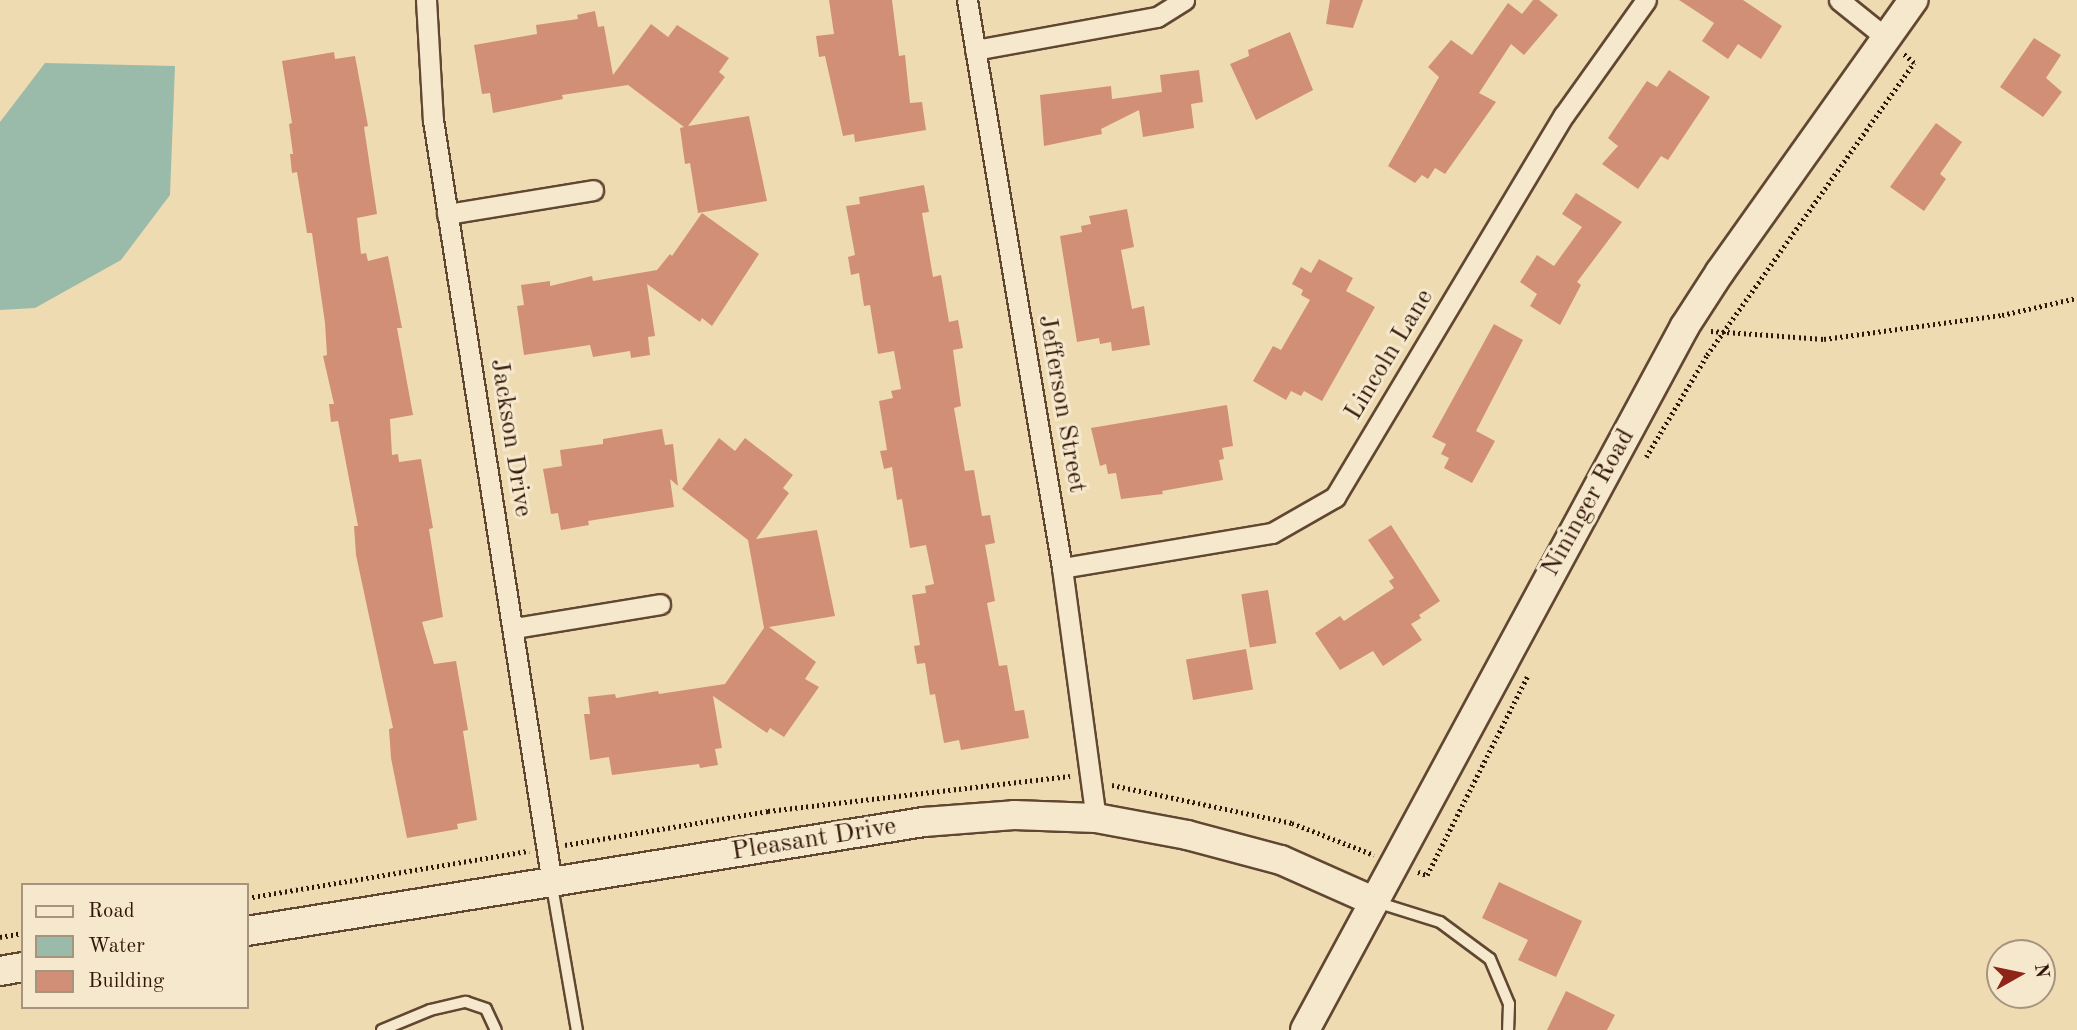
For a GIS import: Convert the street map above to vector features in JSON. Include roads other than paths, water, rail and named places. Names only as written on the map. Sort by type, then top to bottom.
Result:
[{"type":"street","name":"Jackson Drive","points":[[426,0],[433,120],[552,883]]},
{"type":"street","name":"Jefferson Street","points":[[967,0],[1062,568],[1096,818]]},
{"type":"street","points":[[975,50],[1157,17],[1184,0]]},
{"type":"street","name":"Lincoln Lane","points":[[1062,568],[1272,533],[1335,497],[1564,115],[1646,0]]},
{"type":"street","points":[[1839,0],[1885,37]]},
{"type":"street","name":"Nininger Road","points":[[1305,1030],[1685,326],[1913,0]]},
{"type":"street","points":[[447,214],[593,190]]},
{"type":"street","points":[[514,628],[660,604]]},
{"type":"street","name":"Pleasant Drive","points":[[248,931],[924,822],[1014,815],[1096,818],[1187,835],[1281,860],[1373,901]]},
{"type":"street","points":[[0,971],[21,967]]},
{"type":"lane","points":[[552,883],[577,1030]]},
{"type":"lane","points":[[1373,901],[1440,922],[1490,959],[1509,1004],[1508,1030]]},
{"type":"lane","points":[[382,1030],[430,1010],[466,1002],[486,1009],[496,1030]]},
{"type":"water","points":[[45,63],[175,66],[170,195],[121,260],[35,308],[0,310],[0,122]]}]
